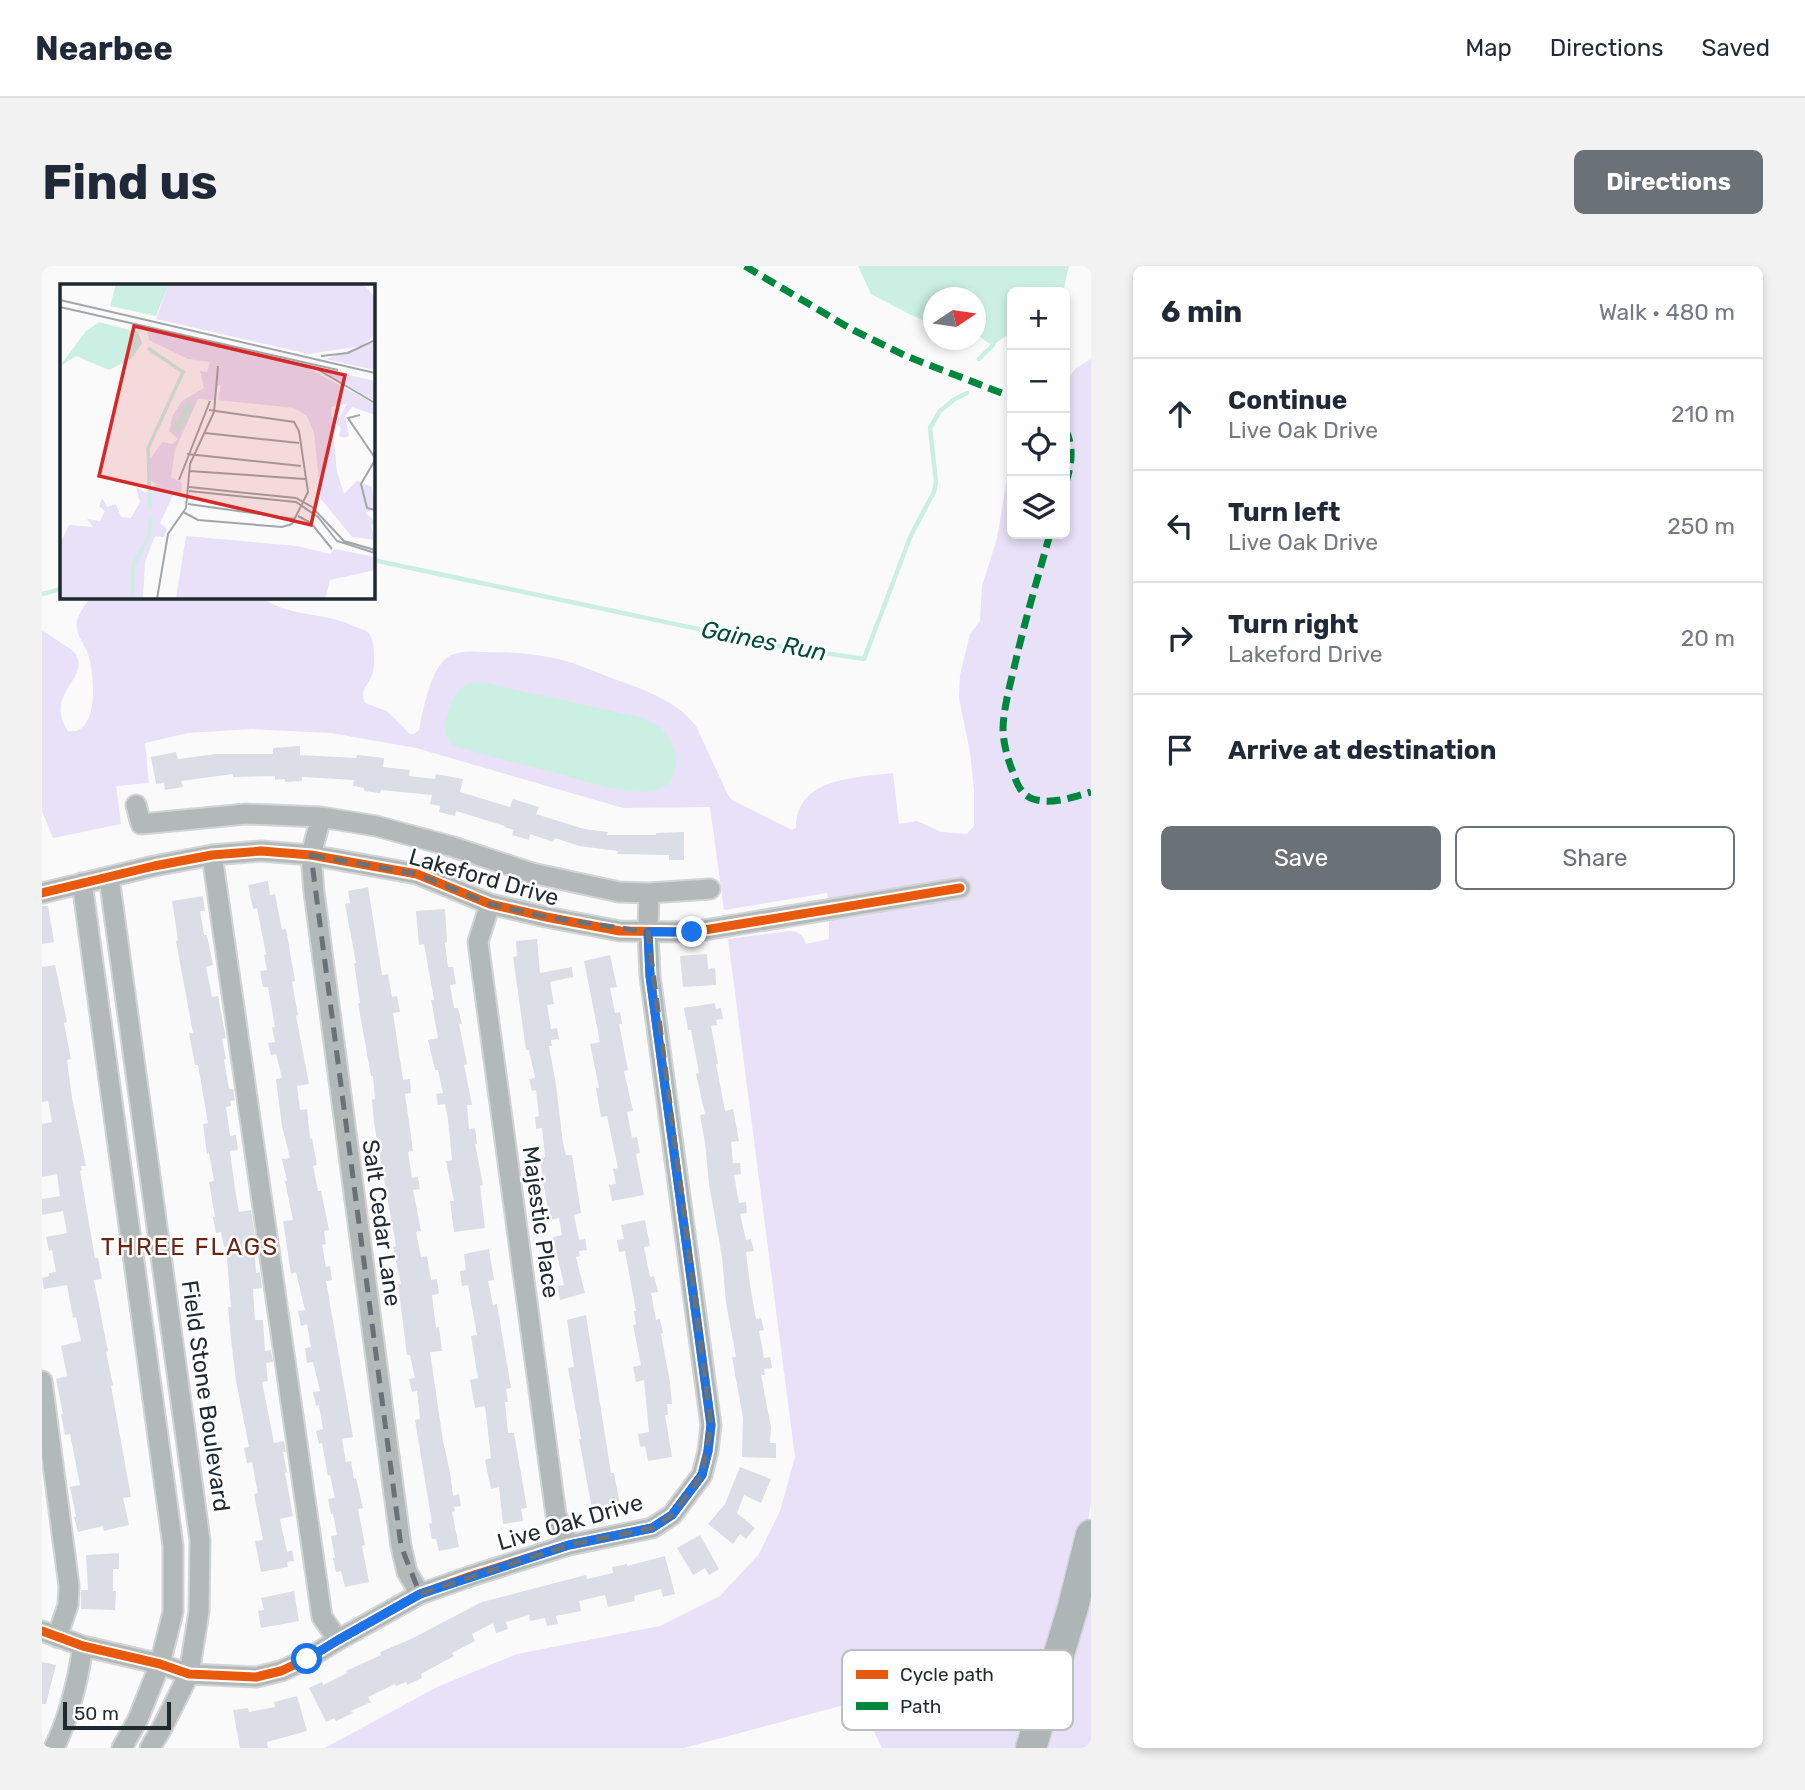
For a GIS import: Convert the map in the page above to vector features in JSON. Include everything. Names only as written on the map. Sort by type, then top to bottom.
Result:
[{"type":"highway","points":[[1060,1650],[1091,1535]]},
{"type":"highway","points":[[1031,1748],[1036,1730]]},
{"type":"street","points":[[136,805],[141,824],[246,814],[321,817],[376,826],[450,846],[532,873],[619,892],[710,889]]},
{"type":"street","name":"Salt Cedar Lane","points":[[321,817],[311,855],[315,906],[401,1546],[407,1572],[420,1594]]},
{"type":"street","name":"Lakeford Drive","points":[[42,892],[154,866],[212,855],[261,850],[311,855],[417,874],[490,904],[583,924],[620,931],[692,932],[960,888]]},
{"type":"street","points":[[212,855],[322,1617],[338,1640]]},
{"type":"street","name":"Field Stone Boulevard","points":[[109,877],[200,1540],[199,1611],[189,1674],[150,1748]]},
{"type":"street","points":[[82,883],[173,1546],[173,1612],[160,1664],[138,1719],[122,1748]]},
{"type":"street","name":"Live Oak Drive","points":[[50,1634],[83,1646],[160,1664],[189,1674],[256,1677],[281,1671],[307,1659],[420,1594],[569,1545],[652,1528],[672,1515],[702,1475],[711,1425],[650,976],[649,893]]},
{"type":"street","name":"Majestic Place","points":[[490,904],[478,942],[556,1515],[569,1545]]},
{"type":"street","points":[[42,1381],[69,1586],[68,1605],[50,1634]]},
{"type":"street","points":[[54,1748],[64,1725],[83,1646]]},
{"type":"highlighted area","points":[[311,855],[417,874],[490,904],[546,917],[648,932],[711,1425],[702,1475],[672,1515],[652,1528],[569,1545],[420,1594],[401,1546]]},
{"type":"shaded area","points":[[858,266],[1069,266],[1064,287],[1007,287],[1007,335],[993,345],[986,342],[986,287],[923,287],[923,320],[871,294]]},
{"type":"shaded area","points":[[1091,359],[1091,1503],[1083,1552],[1052,1650],[842,1650],[842,1706],[684,1748],[325,1748],[437,1687],[517,1654],[660,1626],[720,1596],[759,1554],[780,1511],[795,1457],[728,939],[790,931],[801,934],[806,944],[829,939],[832,914],[827,893],[724,910],[710,807],[623,808],[416,748],[331,733],[251,729],[188,733],[145,743],[149,783],[116,786],[121,824],[53,838],[42,811],[42,631],[74,652],[78,661],[78,670],[61,706],[62,718],[68,731],[78,730],[90,715],[93,690],[91,666],[79,635],[77,621],[90,598],[263,598],[278,607],[344,622],[369,633],[373,643],[374,664],[373,673],[364,691],[365,703],[387,711],[410,734],[419,730],[432,680],[448,657],[466,652],[500,652],[548,657],[637,687],[679,709],[696,726],[732,800],[792,830],[796,828],[799,811],[806,799],[817,790],[846,779],[893,773],[899,824],[917,821],[941,832],[967,834],[974,826],[974,790],[970,752],[959,698],[960,675],[970,634],[980,621],[982,586],[997,538],[1007,479],[1007,539],[1070,539],[1070,376],[1076,368]]},
{"type":"shaded area","points":[[481,682],[644,718],[662,729],[672,744],[676,761],[672,778],[659,789],[636,792],[622,790],[450,744],[445,725],[452,702],[464,686]]},
{"type":"shaded area","points":[[1091,1562],[1091,1748],[1038,1748],[1043,1730],[1073,1730],[1073,1650],[1066,1650]]},
{"type":"shaded area","points":[[873,1730],[1028,1730],[1022,1748],[882,1748]]},
{"type":"building","points":[[300,746],[300,755],[384,758],[383,767],[410,770],[409,776],[435,779],[436,774],[463,779],[460,792],[510,807],[513,799],[539,807],[536,814],[584,829],[608,832],[607,835],[684,832],[684,860],[669,860],[669,855],[617,854],[618,851],[579,846],[555,838],[553,842],[530,834],[529,840],[512,835],[514,830],[505,826],[456,811],[455,816],[439,812],[440,806],[430,804],[432,795],[364,791],[364,788],[353,786],[354,780],[302,777],[302,781],[285,782],[285,779],[275,780],[275,776],[233,777],[233,774],[181,781],[183,787],[165,790],[164,783],[156,784],[151,757],[176,752],[178,759],[216,754],[273,754],[273,748]]},
{"type":"building","points":[[268,881],[270,895],[275,894],[282,930],[286,929],[295,981],[292,982],[298,1015],[296,1016],[309,1084],[297,1086],[300,1110],[307,1109],[310,1139],[312,1138],[317,1165],[313,1166],[329,1230],[324,1231],[326,1244],[322,1245],[326,1267],[330,1266],[332,1280],[326,1281],[353,1437],[342,1439],[346,1462],[351,1461],[363,1508],[358,1509],[369,1582],[345,1587],[341,1571],[336,1572],[333,1558],[331,1536],[337,1535],[328,1499],[335,1498],[322,1443],[319,1444],[316,1431],[323,1429],[319,1405],[316,1406],[313,1392],[320,1391],[313,1362],[307,1363],[305,1348],[311,1347],[307,1324],[301,1326],[298,1311],[305,1310],[296,1272],[291,1274],[283,1221],[293,1220],[282,1159],[290,1158],[282,1126],[276,1079],[282,1078],[276,1054],[271,1055],[268,1043],[275,1042],[272,1027],[275,1027],[268,987],[263,987],[260,971],[267,970],[266,954],[257,908],[253,909],[248,885]]},
{"type":"building","points":[[368,887],[382,975],[388,974],[392,997],[397,996],[400,1012],[393,1013],[403,1080],[410,1079],[411,1093],[405,1094],[413,1151],[408,1152],[412,1178],[418,1177],[420,1189],[413,1190],[421,1231],[416,1232],[421,1257],[427,1256],[431,1280],[437,1279],[439,1294],[432,1295],[442,1351],[430,1352],[453,1496],[459,1494],[461,1506],[454,1507],[455,1511],[452,1512],[459,1547],[439,1551],[436,1539],[432,1539],[429,1524],[432,1523],[415,1420],[420,1419],[417,1391],[412,1392],[409,1379],[415,1378],[410,1355],[407,1355],[398,1284],[401,1284],[393,1247],[396,1246],[374,1123],[373,1076],[358,1003],[356,963],[345,904],[350,903],[348,891]]},
{"type":"building","points":[[203,896],[205,911],[200,911],[213,965],[206,967],[212,997],[218,996],[226,1038],[222,1039],[224,1060],[229,1089],[233,1089],[235,1100],[230,1101],[231,1106],[226,1107],[230,1136],[236,1135],[238,1150],[230,1151],[235,1189],[239,1212],[251,1210],[256,1242],[256,1273],[260,1272],[262,1288],[253,1289],[255,1320],[263,1320],[265,1351],[271,1350],[273,1362],[266,1363],[268,1381],[262,1382],[274,1443],[284,1441],[285,1473],[293,1516],[280,1519],[287,1552],[292,1550],[294,1561],[287,1562],[288,1567],[261,1572],[255,1541],[263,1540],[254,1494],[258,1493],[252,1462],[247,1463],[244,1448],[249,1447],[231,1339],[226,1247],[221,1232],[216,1233],[213,1217],[209,1182],[214,1181],[203,1124],[208,1123],[198,1065],[195,1065],[189,1033],[193,1033],[176,941],[172,901]]},
{"type":"building","points":[[42,906],[48,906],[54,942],[42,944]]},
{"type":"building","points":[[445,909],[448,967],[453,967],[456,984],[450,985],[454,1008],[458,1008],[462,1024],[459,1024],[467,1064],[464,1065],[472,1105],[467,1105],[469,1129],[475,1128],[475,1144],[483,1185],[480,1186],[485,1228],[454,1232],[450,1201],[454,1201],[446,1161],[452,1160],[448,1119],[445,1104],[438,1105],[436,1094],[443,1093],[428,1040],[438,1038],[431,1000],[434,1000],[424,944],[419,945],[416,911]]},
{"type":"building","points":[[537,939],[540,973],[572,967],[573,977],[550,982],[554,1004],[547,1005],[551,1029],[557,1028],[559,1039],[551,1040],[552,1046],[549,1046],[563,1143],[566,1155],[572,1155],[581,1213],[574,1215],[579,1240],[585,1239],[587,1250],[579,1251],[580,1256],[576,1257],[585,1293],[560,1300],[557,1286],[564,1285],[553,1237],[562,1235],[559,1218],[550,1220],[544,1188],[540,1158],[545,1157],[542,1128],[536,1129],[535,1117],[539,1116],[536,1090],[532,1091],[529,1079],[535,1078],[529,1050],[526,1050],[513,957],[517,956],[516,941]]},
{"type":"building","points":[[707,954],[708,969],[715,968],[716,985],[683,987],[680,956]]},
{"type":"building","points":[[610,955],[617,987],[610,988],[615,1013],[620,1012],[622,1024],[619,1024],[628,1070],[624,1071],[633,1111],[627,1112],[632,1138],[637,1137],[640,1153],[636,1154],[644,1195],[612,1201],[609,1185],[616,1184],[613,1169],[618,1168],[607,1116],[601,1117],[596,1088],[599,1088],[590,1044],[600,1042],[584,961]]},
{"type":"building","points":[[55,965],[67,1022],[64,1023],[71,1059],[67,1060],[72,1098],[86,1166],[81,1166],[80,1171],[95,1258],[98,1258],[102,1279],[94,1280],[131,1497],[123,1498],[129,1525],[104,1531],[103,1526],[78,1532],[74,1517],[70,1487],[80,1485],[70,1434],[65,1435],[56,1379],[67,1376],[61,1346],[81,1341],[76,1317],[73,1318],[67,1285],[44,1289],[42,1278],[56,1272],[52,1250],[49,1251],[46,1237],[67,1233],[63,1211],[42,1215],[42,1199],[60,1196],[57,1174],[42,1177],[42,1124],[52,1122],[48,1101],[42,1102],[42,967]]},
{"type":"building","points":[[715,1003],[716,1009],[721,1008],[723,1019],[716,1020],[717,1025],[711,1026],[716,1064],[725,1111],[733,1109],[739,1141],[731,1142],[733,1163],[740,1163],[741,1174],[734,1175],[739,1203],[746,1202],[747,1213],[740,1214],[746,1240],[751,1239],[754,1251],[746,1252],[750,1285],[756,1319],[761,1318],[764,1330],[759,1331],[764,1358],[770,1357],[772,1368],[764,1369],[765,1375],[761,1375],[771,1427],[770,1443],[776,1443],[776,1458],[742,1457],[743,1418],[732,1357],[736,1357],[700,1115],[705,1114],[696,1074],[699,1073],[691,1030],[688,1030],[684,1008]]},
{"type":"building","points":[[645,1220],[650,1246],[644,1247],[650,1277],[654,1276],[658,1292],[651,1293],[656,1320],[660,1319],[663,1333],[661,1334],[672,1404],[667,1404],[668,1415],[665,1415],[672,1457],[648,1461],[645,1446],[640,1447],[638,1434],[649,1432],[644,1380],[636,1382],[633,1367],[641,1365],[633,1325],[636,1324],[636,1311],[625,1251],[619,1252],[617,1240],[624,1239],[621,1225]]},
{"type":"building","points":[[489,1249],[494,1280],[488,1281],[493,1305],[497,1304],[511,1388],[506,1389],[508,1402],[505,1402],[508,1433],[514,1433],[527,1508],[521,1509],[523,1521],[503,1524],[499,1487],[491,1489],[485,1460],[491,1458],[485,1406],[475,1408],[470,1380],[478,1378],[471,1336],[477,1335],[468,1285],[462,1286],[460,1271],[466,1270],[464,1254]]},
{"type":"building","points":[[586,1315],[611,1473],[614,1473],[620,1504],[592,1509],[568,1368],[574,1367],[567,1320]]},
{"type":"building","points":[[740,1467],[771,1479],[761,1503],[744,1495],[737,1513],[755,1528],[746,1539],[740,1534],[733,1544],[708,1524],[725,1504]]},
{"type":"building","points":[[700,1535],[719,1569],[709,1575],[705,1568],[693,1575],[677,1548]]},
{"type":"building","points":[[119,1553],[119,1569],[113,1569],[115,1610],[81,1609],[81,1590],[88,1590],[86,1555]]},
{"type":"building","points":[[665,1556],[675,1594],[663,1597],[661,1589],[634,1596],[635,1601],[608,1607],[605,1595],[579,1601],[581,1611],[556,1616],[558,1624],[547,1626],[545,1618],[530,1621],[529,1615],[506,1622],[508,1629],[496,1633],[493,1623],[472,1634],[475,1641],[421,1674],[422,1678],[407,1685],[406,1682],[396,1686],[395,1684],[368,1697],[371,1702],[336,1721],[334,1718],[326,1722],[309,1688],[322,1682],[323,1685],[381,1655],[380,1652],[482,1602],[586,1575],[587,1579],[613,1573],[612,1567]]},
{"type":"building","points":[[294,1591],[299,1621],[261,1628],[258,1611],[264,1610],[261,1598]]},
{"type":"building","points":[[42,1662],[56,1665],[46,1704],[42,1704]]},
{"type":"building","points":[[297,1696],[307,1731],[267,1742],[268,1748],[240,1748],[233,1710],[248,1708],[249,1712],[275,1707],[274,1702]]},
{"type":"waterway","name":"Gaines Run","points":[[979,359],[994,341]]},
{"type":"waterway","name":"Gaines Run","points":[[374,560],[778,646],[864,659],[911,535],[934,492],[936,482],[930,428],[940,411],[967,393]]},
{"type":"waterway","name":"Gaines Run","points":[[42,594],[60,589]]},
{"type":"marked path","points":[[745,266],[851,329],[906,356],[1007,395]]},
{"type":"marked path","points":[[1070,443],[1070,464]]},
{"type":"marked path","points":[[1049,539],[1009,688],[1003,728],[1004,740],[1017,782],[1029,797],[1040,801],[1055,801],[1091,792]]},
{"type":"cycle path","points":[[42,893],[154,866],[212,855],[261,851],[311,855],[417,874],[490,904],[620,931],[692,932],[960,888]]},
{"type":"cycle path","points":[[42,1631],[83,1646],[160,1664],[189,1674],[256,1677],[281,1671],[307,1659],[420,1594],[569,1545],[652,1528],[672,1515],[702,1475],[711,1425],[650,976],[648,932]]},
{"type":"district","name":"THREE FLAGS","points":[[190,1247]]},
{"type":"route","points":[[307,1659],[420,1594],[569,1545],[652,1528],[672,1515],[702,1475],[711,1425],[650,976],[648,932],[692,932]]}]
